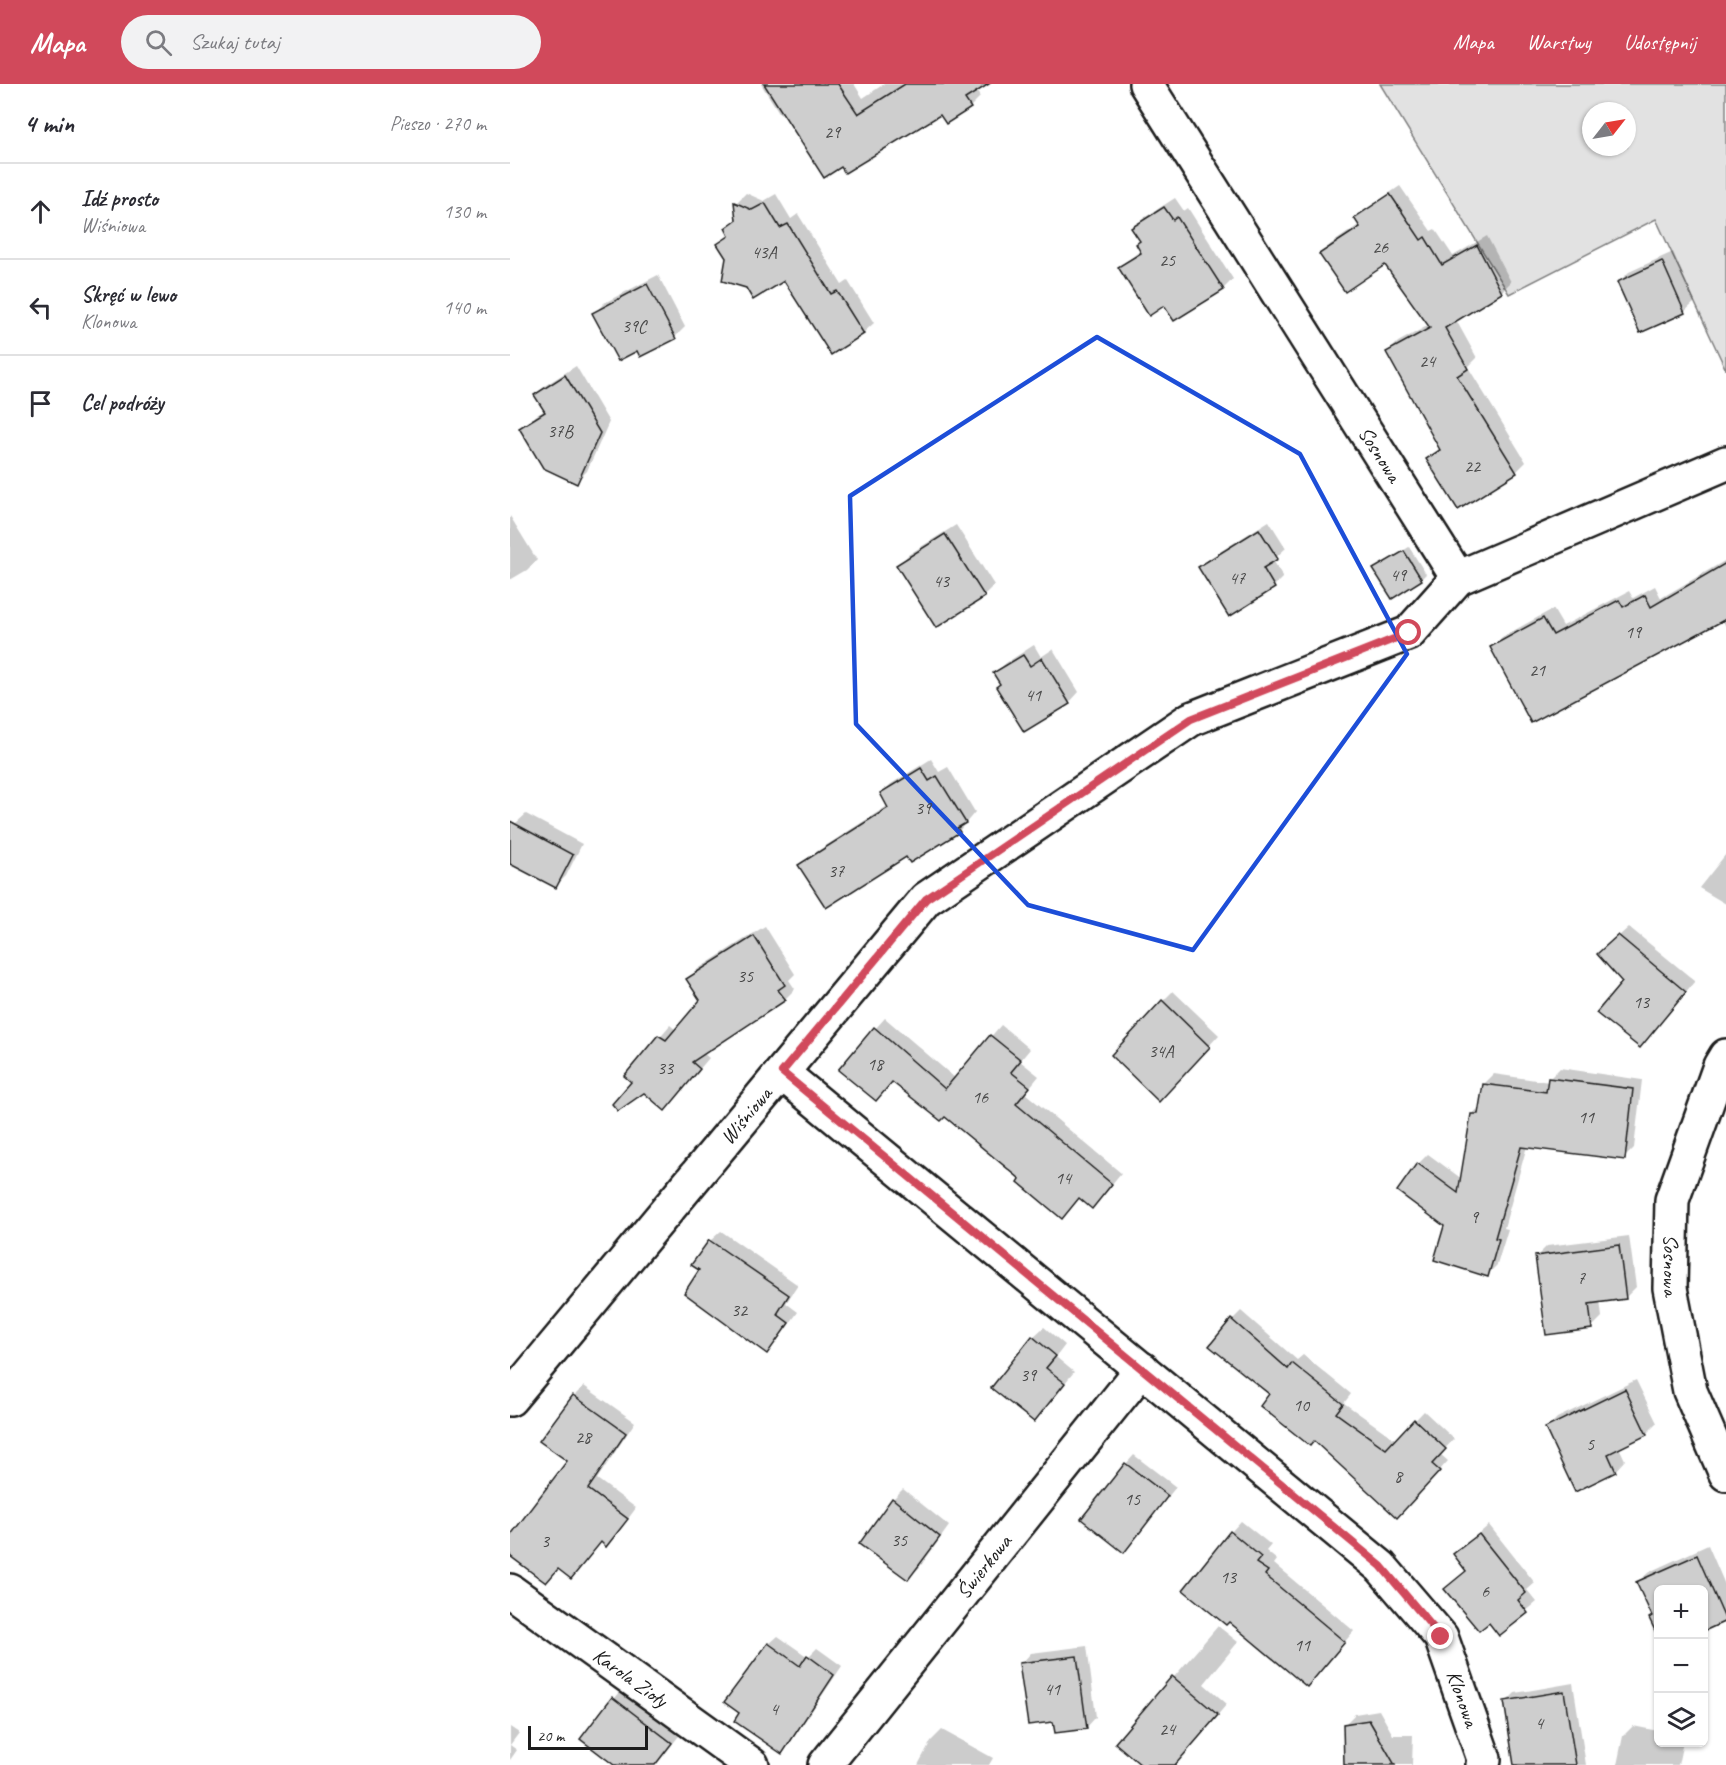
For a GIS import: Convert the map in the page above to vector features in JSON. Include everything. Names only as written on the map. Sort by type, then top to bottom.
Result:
[{"type":"street","name":"Sosnowa","points":[[1146,84],[1458,578]]},
{"type":"street","points":[[1458,578],[1726,463]]},
{"type":"street","name":"Wiśniowa","points":[[510,1399],[926,899],[1191,719],[1409,633],[1458,578]]},
{"type":"street","name":"Sosnowa","points":[[1726,1056],[1719,1066],[1672,1200],[1671,1288],[1690,1391],[1726,1474]]},
{"type":"street","name":"Klonowa","points":[[782,1072],[1381,1566],[1441,1637],[1484,1759],[1483,1765]]},
{"type":"street","name":"Świerkowa","points":[[825,1765],[1142,1369]]},
{"type":"street","name":"Karola Zioły","points":[[510,1591],[752,1765]]},
{"type":"highlighted area","points":[[1097,337],[1300,454],[1407,654],[1193,950],[1028,905],[856,724],[850,496]]},
{"type":"shaded area","points":[[1380,84],[1726,84],[1726,370],[1656,219],[1509,294]]},
{"type":"building","points":[[764,84],[838,84],[858,114],[905,84],[989,84],[965,99],[971,108],[946,124],[940,115],[845,173],[841,167],[824,178]]},
{"type":"building","points":[[1390,194],[1421,240],[1425,237],[1442,265],[1477,245],[1502,293],[1445,328],[1468,369],[1457,376],[1517,473],[1458,510],[1426,459],[1440,450],[1386,352],[1430,328],[1385,265],[1345,292],[1319,254],[1360,227],[1354,218]]},
{"type":"building","points":[[734,202],[752,210],[765,203],[780,228],[788,224],[831,294],[837,291],[864,334],[831,355],[784,281],[753,300],[746,288],[722,281],[726,258],[717,244],[729,236],[725,228],[736,220]]},
{"type":"building","points":[[1164,207],[1173,220],[1177,217],[1224,290],[1174,321],[1164,306],[1149,316],[1118,267],[1141,253],[1136,244],[1140,241],[1131,228]]},
{"type":"building","points":[[1662,261],[1685,313],[1640,333],[1617,282]]},
{"type":"building","points":[[647,284],[676,339],[640,357],[637,351],[618,361],[592,313]]},
{"type":"building","points":[[565,375],[600,433],[577,484],[543,468],[519,428],[545,412],[534,395]]},
{"type":"building","points":[[1259,529],[1278,559],[1263,568],[1275,588],[1229,617],[1198,567]]},
{"type":"building","points":[[945,534],[985,597],[936,628],[896,565]]},
{"type":"building","points":[[1404,551],[1422,580],[1392,599],[1373,569]]},
{"type":"building","points":[[1726,563],[1726,619],[1531,723],[1490,647],[1543,618],[1553,635],[1619,600],[1623,607],[1645,595],[1651,607]]},
{"type":"building","points":[[1023,655],[1030,666],[1042,658],[1070,704],[1024,732],[996,687],[1000,684],[993,673]]},
{"type":"building","points":[[921,768],[929,781],[937,776],[966,823],[957,828],[960,832],[910,863],[906,857],[826,908],[798,865],[888,808],[880,793]]},
{"type":"building","points":[[510,821],[573,855],[556,888],[510,864]]},
{"type":"building","points":[[1618,935],[1686,992],[1640,1048],[1596,1013],[1622,982],[1597,954]]},
{"type":"building","points":[[754,936],[785,985],[778,990],[786,1000],[692,1062],[700,1069],[665,1111],[644,1093],[618,1111],[612,1104],[631,1082],[624,1076],[658,1035],[666,1040],[700,1000],[686,979]]},
{"type":"building","points":[[1162,1000],[1210,1047],[1159,1102],[1111,1055]]},
{"type":"building","points":[[874,1027],[945,1089],[990,1035],[1021,1060],[1011,1072],[1030,1087],[1016,1104],[1112,1184],[1092,1209],[1079,1198],[1062,1219],[1018,1182],[1020,1179],[945,1117],[941,1121],[892,1082],[876,1101],[838,1070]]},
{"type":"building","points":[[1548,1078],[1633,1089],[1625,1160],[1521,1147],[1495,1238],[1499,1239],[1488,1277],[1434,1260],[1444,1226],[1397,1191],[1417,1163],[1458,1193],[1471,1114],[1478,1114],[1483,1084],[1546,1092]]},
{"type":"building","points":[[709,1240],[789,1295],[777,1314],[789,1323],[767,1354],[684,1293],[699,1270],[691,1265]]},
{"type":"building","points":[[1619,1245],[1626,1299],[1589,1304],[1592,1329],[1546,1335],[1535,1256]]},
{"type":"building","points":[[1231,1319],[1288,1369],[1292,1363],[1343,1404],[1336,1413],[1386,1449],[1414,1419],[1446,1449],[1432,1464],[1440,1471],[1397,1518],[1314,1441],[1310,1446],[1260,1406],[1269,1394],[1209,1346]]},
{"type":"building","points":[[1032,1336],[1056,1356],[1046,1368],[1065,1383],[1034,1422],[991,1388]]},
{"type":"building","points":[[1625,1389],[1647,1435],[1608,1454],[1616,1472],[1575,1492],[1545,1428]]},
{"type":"building","points":[[573,1395],[626,1433],[588,1489],[628,1519],[606,1547],[601,1542],[571,1579],[558,1569],[546,1583],[510,1556],[510,1536],[567,1461],[539,1441]]},
{"type":"building","points":[[1125,1463],[1168,1496],[1124,1553],[1081,1519]]},
{"type":"building","points":[[892,1498],[940,1537],[908,1580],[859,1544]]},
{"type":"building","points":[[1230,1531],[1261,1557],[1256,1563],[1268,1571],[1265,1575],[1345,1642],[1307,1687],[1229,1622],[1226,1625],[1183,1590]]},
{"type":"building","points":[[1479,1534],[1526,1593],[1518,1600],[1528,1613],[1499,1636],[1489,1623],[1479,1631],[1444,1589],[1466,1571],[1453,1554]]},
{"type":"building","points":[[1697,1555],[1726,1621],[1708,1629],[1708,1585],[1654,1585],[1654,1628],[1649,1618],[1652,1616],[1636,1582]]},
{"type":"building","points":[[768,1643],[800,1666],[807,1655],[834,1675],[782,1754],[734,1721],[739,1713],[724,1702]]},
{"type":"building","points":[[1077,1656],[1087,1729],[1055,1733],[1053,1722],[1028,1725],[1019,1663]]},
{"type":"building","points":[[1172,1676],[1218,1715],[1175,1765],[1141,1765],[1115,1743]]},
{"type":"building","points":[[1564,1691],[1576,1765],[1514,1765],[1504,1701]]},
{"type":"building","points":[[612,1697],[672,1743],[655,1765],[614,1765],[580,1739]]},
{"type":"building","points":[[1369,1720],[1395,1765],[1344,1765],[1343,1724]]},
{"type":"route","points":[[1409,633],[1191,719],[926,899],[782,1072],[1381,1566],[1441,1637]]}]
